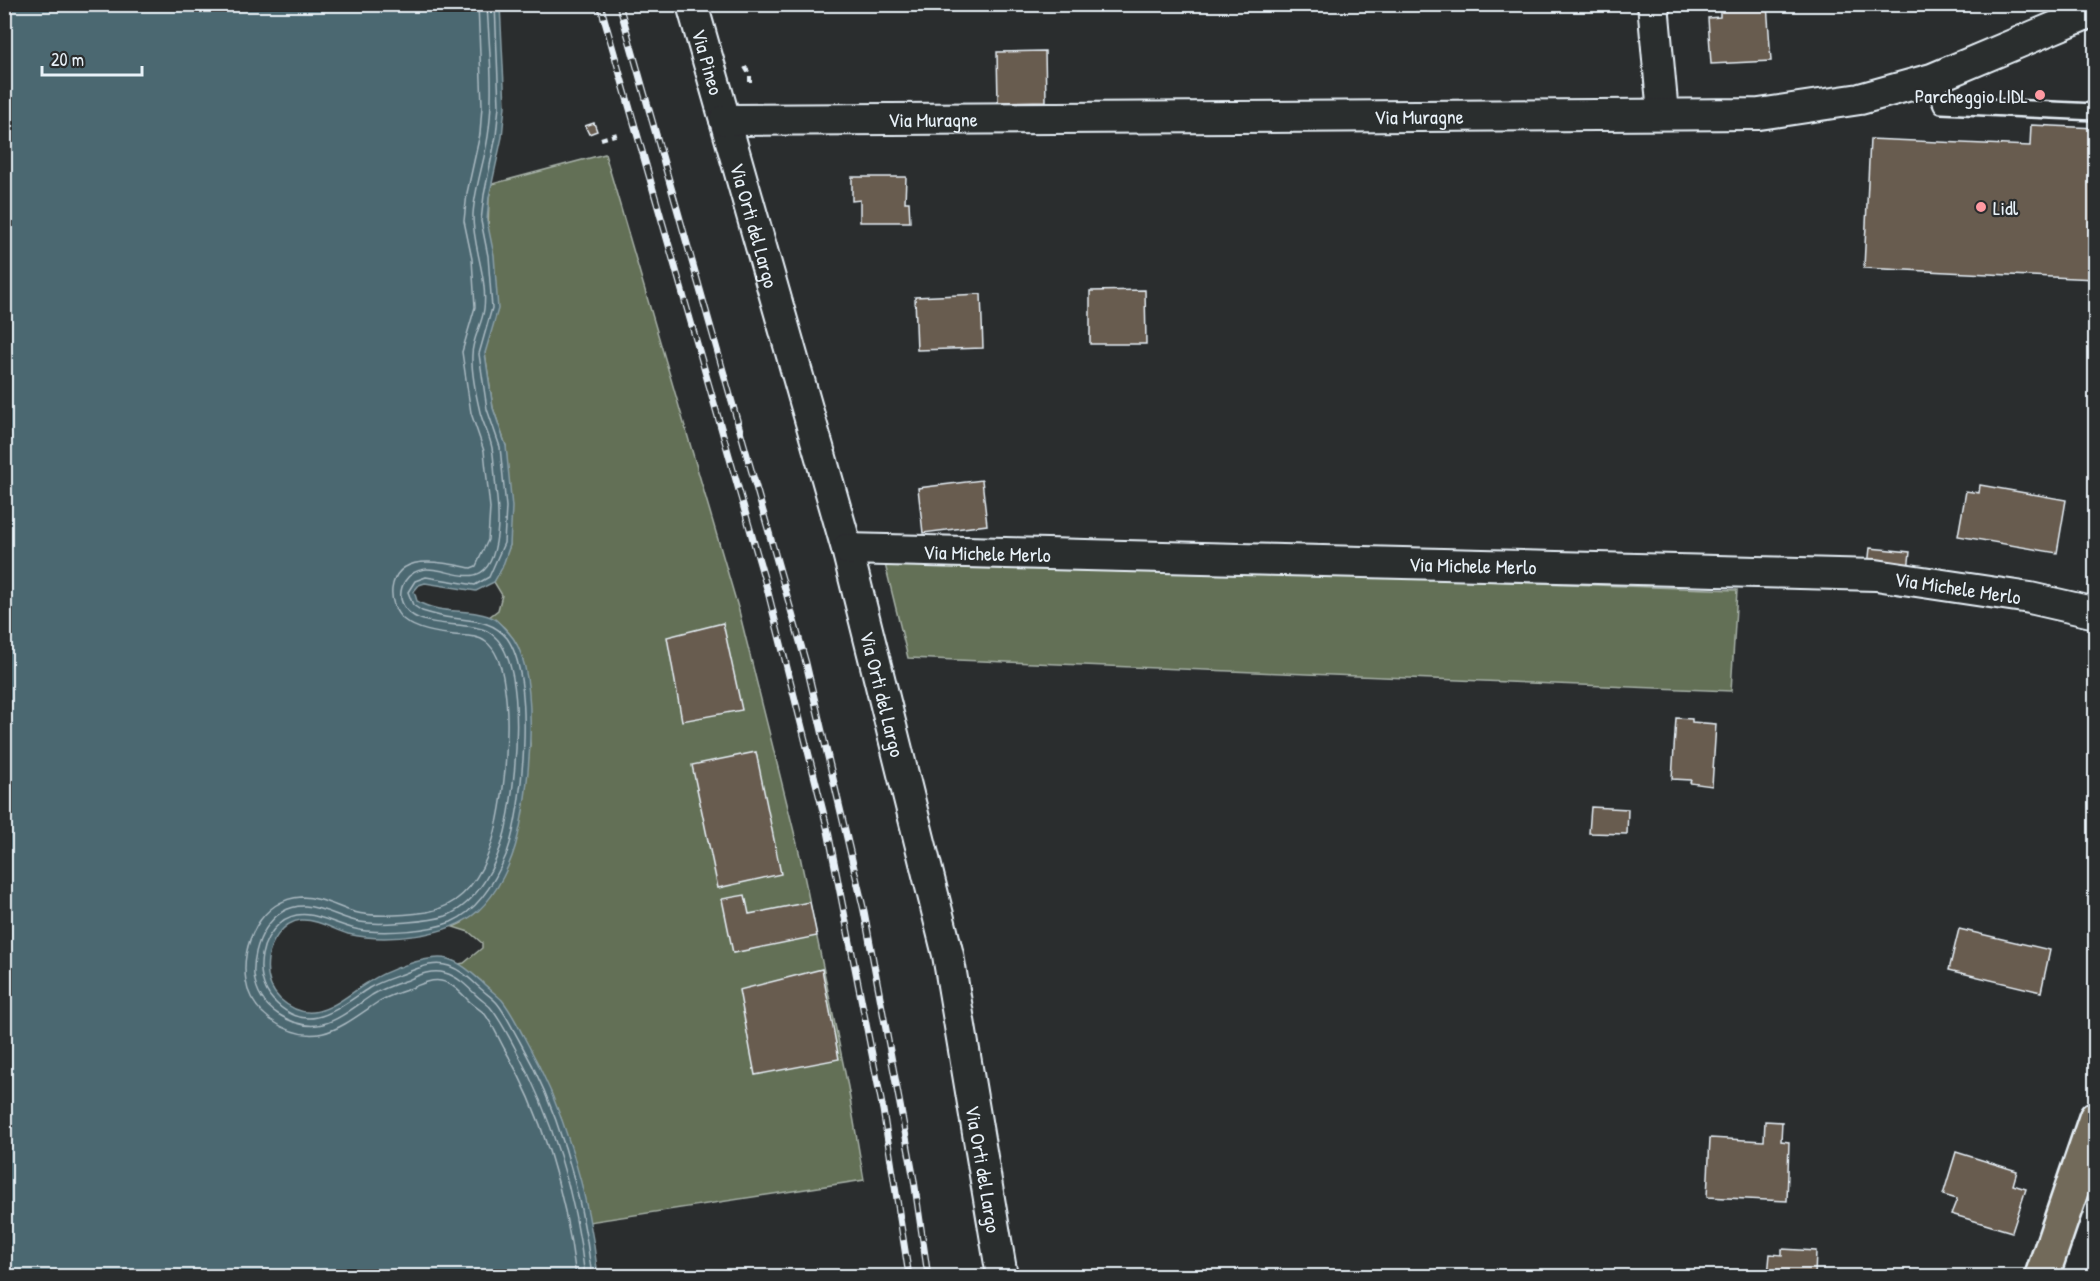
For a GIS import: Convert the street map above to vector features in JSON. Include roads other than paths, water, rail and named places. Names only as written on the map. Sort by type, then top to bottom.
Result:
[{"type":"main road","points":[[2042,1276],[2094,1128]]},
{"type":"street","name":"Via Pineo","points":[[692,4],[725,120]]},
{"type":"street","points":[[1653,4],[1663,114]]},
{"type":"street","name":"Via Muragne","points":[[725,120],[1759,114],[1860,99],[1932,79],[2095,13]]},
{"type":"street","name":"Via Orti del Largo","points":[[725,120],[847,549],[948,955],[1002,1276]]},
{"type":"street","name":"Via Michele Merlo","points":[[847,549],[1876,575],[2030,598],[2096,613]]},
{"type":"lane","points":[[1932,79],[1942,105],[2096,112]]},
{"type":"water","points":[[5,4],[500,5],[505,106],[502,137],[489,197],[487,221],[494,255],[498,309],[485,353],[493,408],[506,446],[512,507],[510,545],[494,582],[476,591],[425,583],[419,585],[414,591],[417,601],[426,606],[477,613],[495,619],[508,632],[519,649],[526,672],[530,730],[526,790],[518,836],[508,866],[498,886],[485,904],[466,920],[451,927],[416,936],[380,938],[348,934],[313,921],[301,920],[289,925],[278,934],[271,946],[267,970],[269,981],[276,995],[292,1008],[303,1012],[325,1009],[375,978],[395,969],[418,961],[439,958],[448,959],[463,966],[500,998],[511,1013],[539,1065],[563,1123],[588,1214],[598,1276],[5,1276]]},
{"type":"railway","points":[[600,4],[768,592],[828,831],[883,1110],[909,1276]]},
{"type":"railway","points":[[619,4],[806,663],[864,911],[914,1180],[928,1276]]},
{"type":"place","name":"Parcheggio LIDL","points":[[2040,95]]},
{"type":"place","name":"Lidl","points":[[1981,207]]}]
